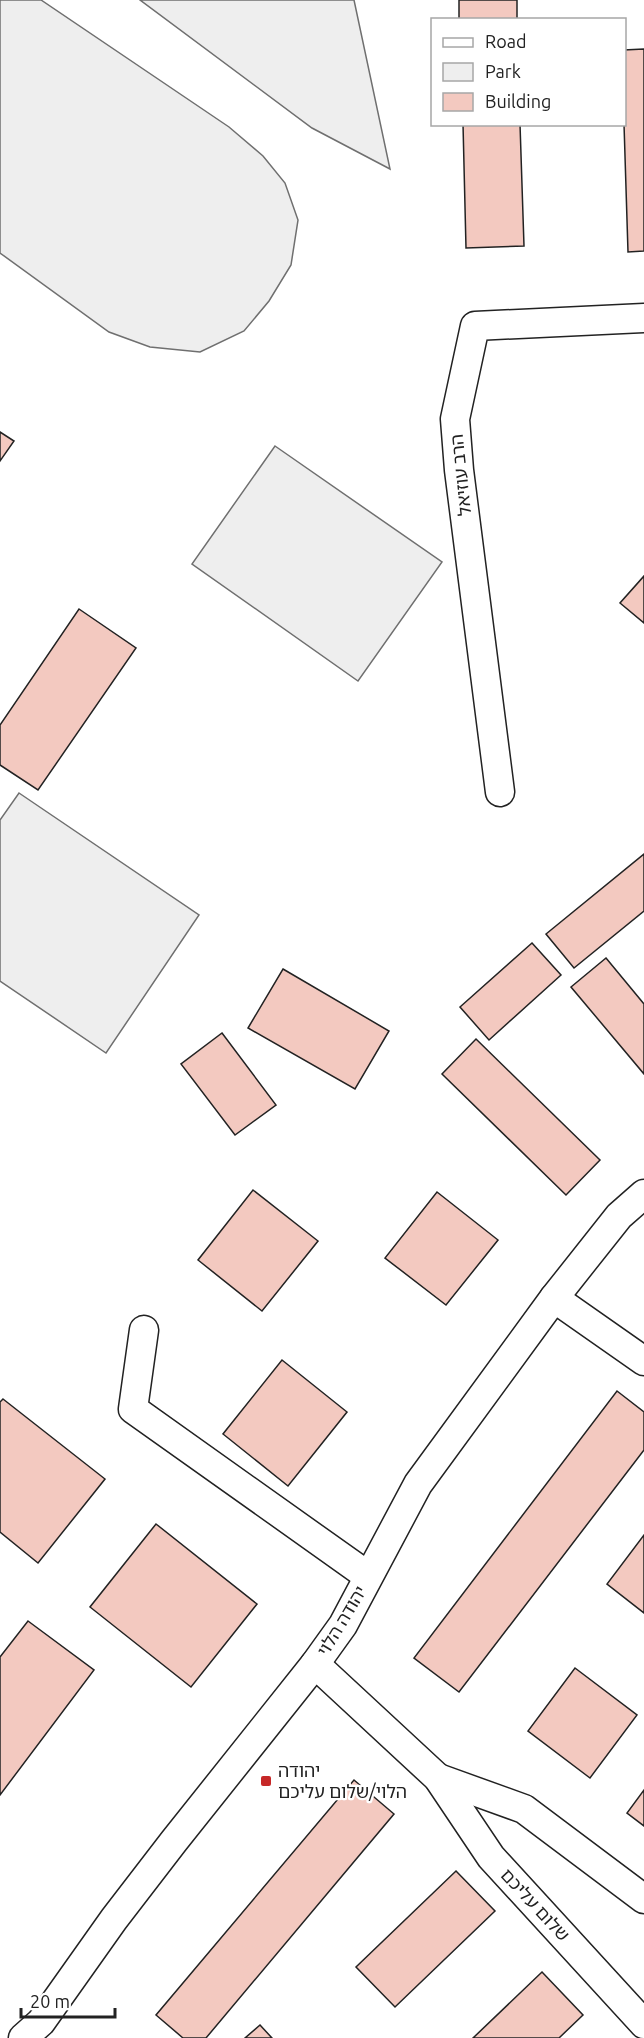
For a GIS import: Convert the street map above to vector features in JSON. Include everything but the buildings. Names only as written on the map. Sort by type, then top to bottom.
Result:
[{"type":"street","name":"הרב עוזיאל","points":[[500,792],[459,470],[455,419],[475,326],[644,318]]},
{"type":"street","name":"יהודה הלוי","points":[[40,2033],[114,1919],[315,1664],[343,1625],[418,1484],[554,1298],[620,1216],[644,1194]]},
{"type":"street","points":[[554,1298],[644,1361]]},
{"type":"street","points":[[144,1330],[133,1409],[368,1576]]},
{"type":"street","name":"שלום עליכם","points":[[315,1664],[438,1778],[491,1857],[644,2024]]},
{"type":"street","name":"שלום עליכם","points":[[438,1778],[524,1809],[644,1899]]},
{"type":"green space","points":[[0,0],[41,0],[229,127],[263,156],[285,183],[298,220],[291,265],[269,301],[244,331],[200,352],[150,347],[109,332],[0,253]]},
{"type":"green space","points":[[140,0],[354,0],[390,169],[312,128]]},
{"type":"green space","points":[[275,446],[442,562],[358,681],[192,564]]},
{"type":"green space","points":[[19,793],[199,915],[106,1053],[0,981],[0,820]]},
{"type":"place","name":"יהודה הלוי/שלום עליכם","points":[[266,1781]]}]
